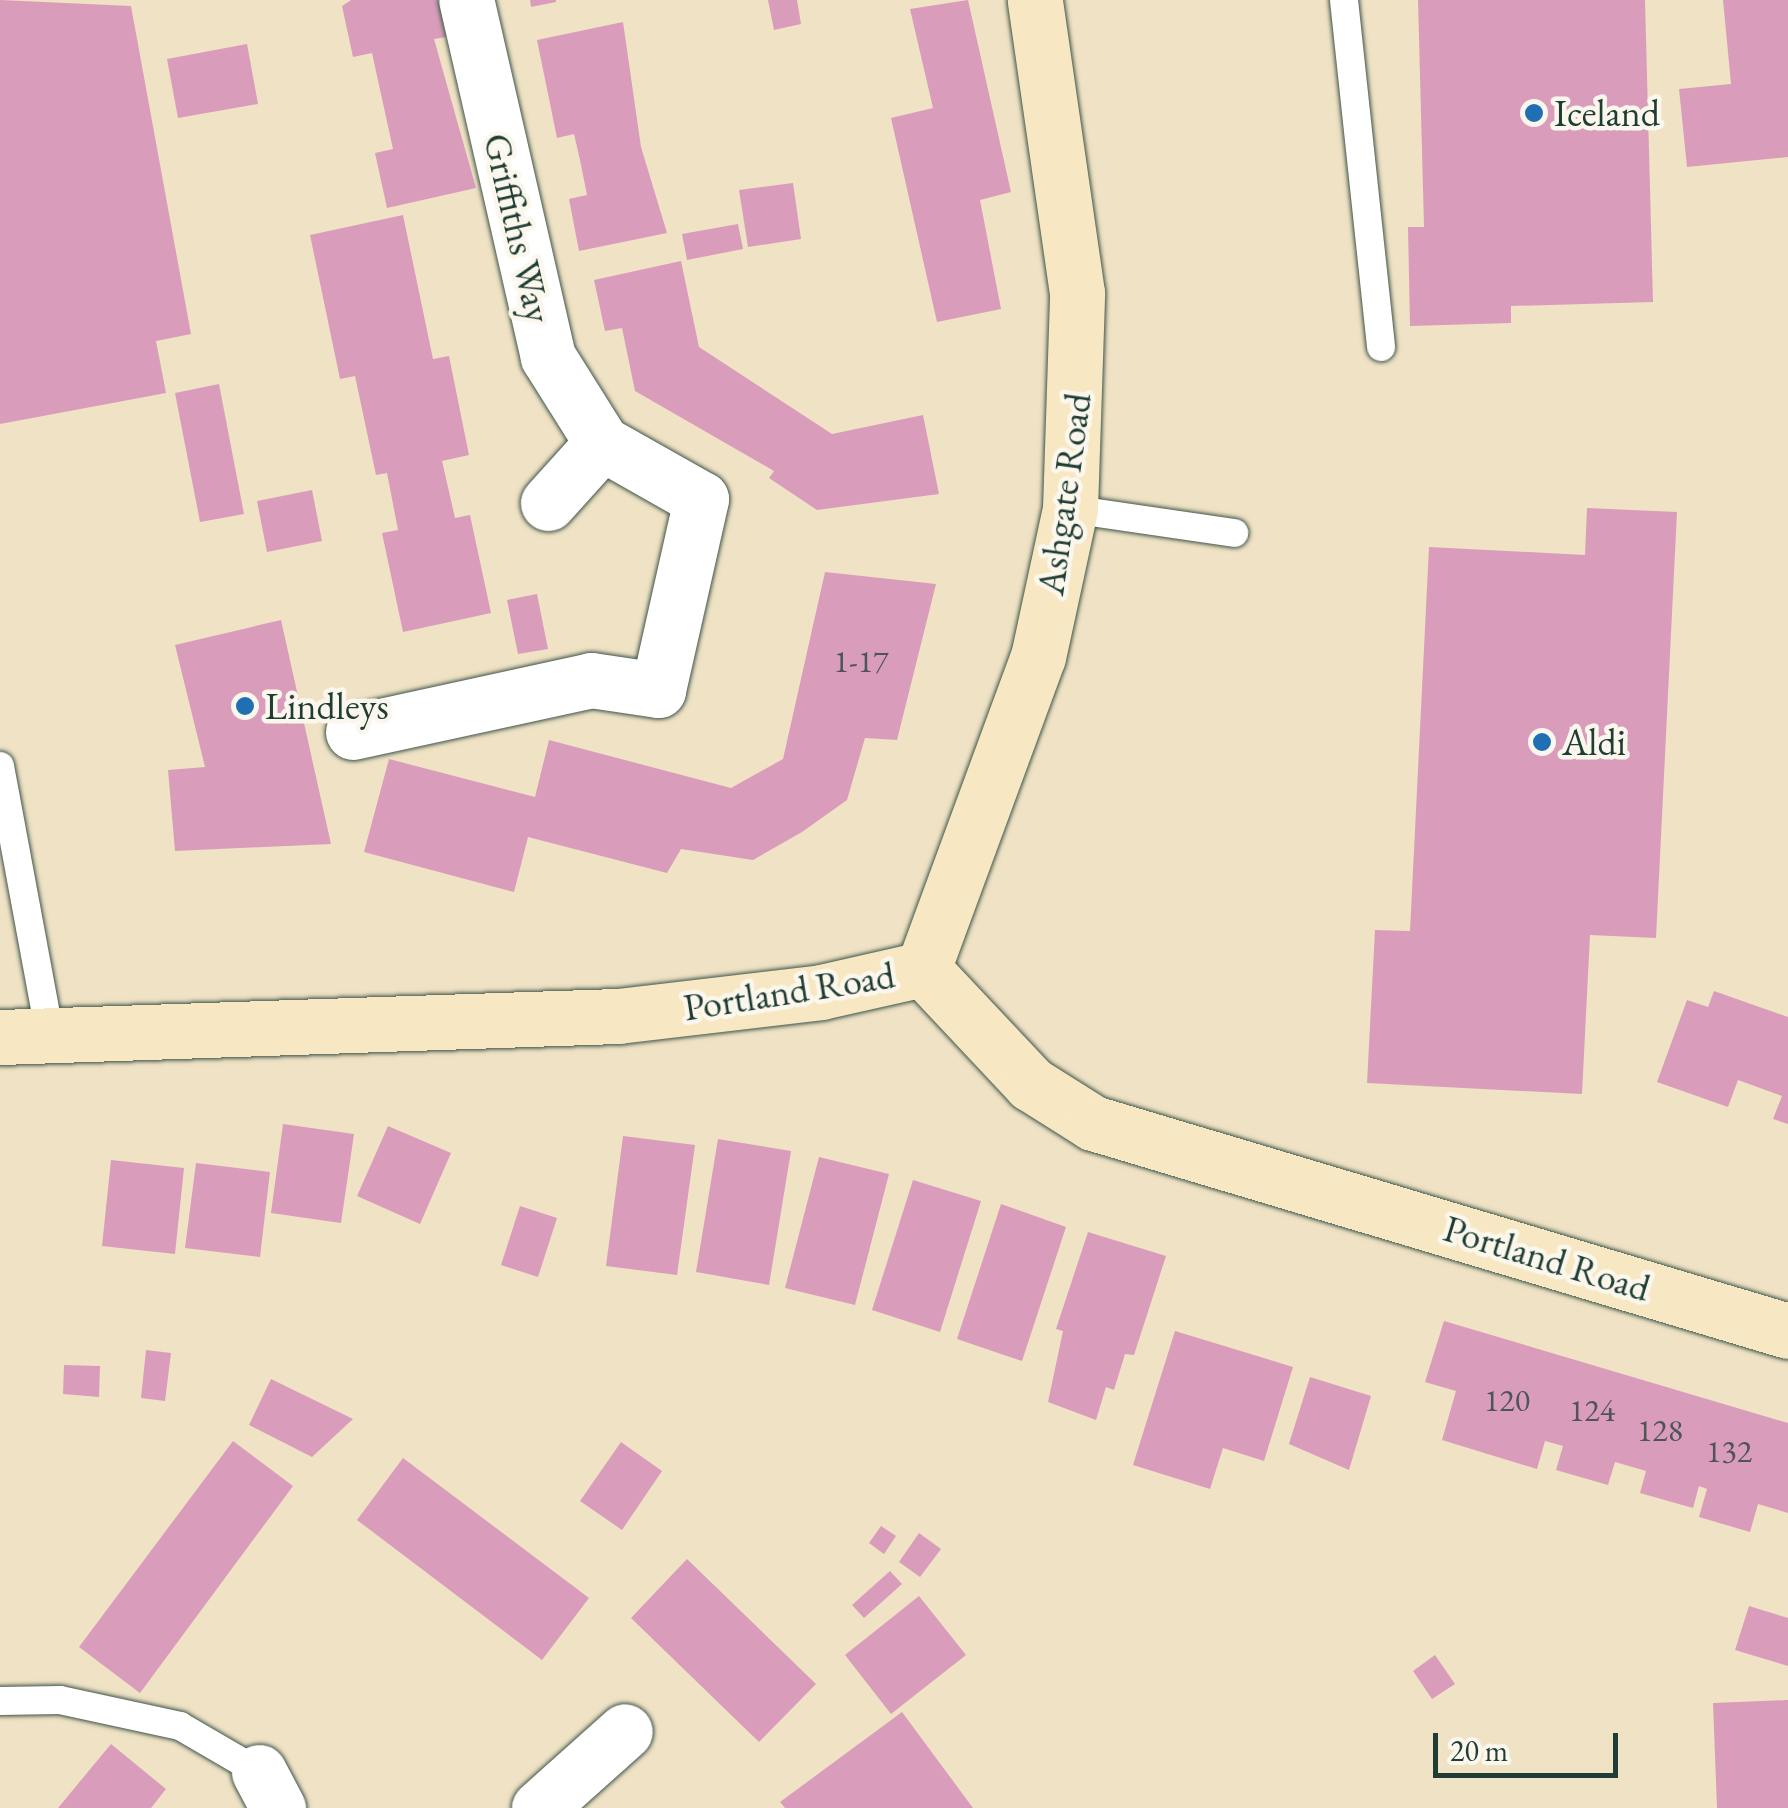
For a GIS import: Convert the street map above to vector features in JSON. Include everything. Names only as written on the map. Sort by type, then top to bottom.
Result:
[{"type":"street","name":"Griffiths Way","points":[[353,732],[591,680],[658,690],[702,499],[602,443],[548,356],[466,0]]},
{"type":"street","name":"Ashgate Road","points":[[922,970],[1038,657],[1070,509],[1077,293],[1034,0]]},
{"type":"street","points":[[548,503],[602,443]]},
{"type":"street","name":"Portland Road","points":[[26,1038],[618,1016],[821,992],[922,970],[1031,1084],[1093,1123],[1788,1332]]},
{"type":"street","points":[[539,1808],[625,1731]]},
{"type":"lane","points":[[1344,0],[1381,347]]},
{"type":"lane","points":[[1070,509],[1234,533]]},
{"type":"lane","points":[[0,766],[26,1038]]},
{"type":"lane","points":[[0,1700],[60,1700],[180,1726],[268,1790]]},
{"type":"building","points":[[0,0],[131,6],[191,334],[156,341],[166,393],[0,424]]},
{"type":"building","points":[[351,0],[438,0],[446,37],[434,39],[476,188],[387,208],[375,153],[393,149],[372,53],[353,57],[342,6]]},
{"type":"building","points":[[530,0],[556,0],[556,2],[531,7]]},
{"type":"building","points":[[768,0],[797,0],[801,24],[774,30]]},
{"type":"building","points":[[968,0],[1011,192],[980,200],[1001,309],[937,322],[891,118],[933,108],[910,9]]},
{"type":"building","name":"Iceland","points":[[1418,0],[1645,0],[1653,302],[1511,306],[1511,323],[1410,326],[1408,227],[1424,227]]},
{"type":"building","points":[[1723,0],[1788,0],[1788,157],[1687,167],[1679,89],[1731,84]]},
{"type":"building","points":[[623,22],[641,147],[667,233],[579,251],[569,199],[587,195],[574,134],[557,138],[537,40]]},
{"type":"building","points":[[247,44],[258,104],[178,118],[167,59]]},
{"type":"building","points":[[793,183],[801,239],[748,247],[739,190]]},
{"type":"building","points":[[403,215],[433,359],[449,356],[469,455],[442,461],[455,518],[470,515],[491,613],[403,632],[382,533],[398,530],[387,473],[376,475],[355,376],[340,379],[310,235]]},
{"type":"building","points":[[738,224],[743,249],[687,260],[682,234]]},
{"type":"building","points":[[681,261],[699,347],[832,434],[923,415],[939,494],[817,510],[769,478],[774,471],[635,391],[622,328],[605,331],[594,280]]},
{"type":"building","points":[[219,384],[244,514],[200,522],[175,393]]},
{"type":"building","points":[[312,490],[322,541],[267,552],[257,501]]},
{"type":"building","name":"Aldi","points":[[1587,508],[1677,512],[1656,938],[1590,935],[1582,1094],[1367,1083],[1375,930],[1410,931],[1429,547],[1585,555]]},
{"type":"building","points":[[825,572],[936,584],[897,740],[865,738],[847,800],[802,832],[753,860],[681,849],[667,873],[528,837],[514,892],[364,852],[389,759],[535,797],[549,740],[731,788],[783,759]]},
{"type":"building","points":[[537,594],[548,649],[518,654],[507,600]]},
{"type":"building","name":"Lindleys","points":[[281,620],[331,844],[175,851],[168,770],[205,767],[175,645]]},
{"type":"building","points":[[1714,991],[1788,1017],[1788,1124],[1773,1119],[1782,1096],[1738,1080],[1728,1107],[1657,1082],[1687,1000],[1708,1007]]},
{"type":"building","points":[[283,1124],[354,1134],[341,1223],[271,1213]]},
{"type":"building","points":[[388,1126],[451,1153],[420,1224],[357,1196]]},
{"type":"building","points":[[623,1136],[695,1145],[677,1275],[606,1266]]},
{"type":"building","points":[[718,1139],[791,1151],[769,1285],[696,1272]]},
{"type":"building","points":[[819,1157],[889,1174],[855,1305],[785,1288]]},
{"type":"building","points":[[111,1160],[184,1168],[175,1254],[102,1246]]},
{"type":"building","points":[[196,1163],[270,1172],[260,1257],[185,1248]]},
{"type":"building","points":[[913,1180],[981,1201],[940,1332],[872,1310]]},
{"type":"building","points":[[1001,1204],[1066,1227],[1022,1361],[957,1339]]},
{"type":"building","points":[[520,1206],[557,1218],[538,1277],[501,1265]]},
{"type":"building","points":[[1088,1232],[1166,1256],[1134,1355],[1125,1354],[1114,1390],[1106,1387],[1096,1420],[1048,1402],[1063,1331],[1056,1329]]},
{"type":"building","points":[[1444,1321],[1788,1423],[1788,1513],[1758,1504],[1750,1532],[1699,1517],[1707,1489],[1699,1486],[1693,1508],[1640,1493],[1646,1471],[1615,1462],[1608,1485],[1556,1470],[1563,1446],[1545,1441],[1537,1469],[1442,1440],[1456,1391],[1425,1382]]},
{"type":"building","points":[[1175,1331],[1293,1367],[1264,1461],[1223,1448],[1210,1489],[1133,1465]]},
{"type":"building","points":[[146,1350],[171,1353],[165,1401],[141,1398]]},
{"type":"building","points":[[64,1365],[100,1366],[99,1397],[63,1394]]},
{"type":"building","points":[[1310,1377],[1371,1396],[1349,1470],[1289,1444]]},
{"type":"building","points":[[271,1379],[353,1419],[312,1457],[249,1425]]},
{"type":"building","points":[[233,1441],[293,1486],[140,1693],[79,1647]]},
{"type":"building","points":[[621,1442],[662,1471],[622,1530],[580,1501]]},
{"type":"building","points":[[403,1458],[589,1598],[542,1660],[357,1520]]},
{"type":"building","points":[[881,1526],[896,1536],[884,1554],[869,1543]]},
{"type":"building","points":[[919,1533],[941,1549],[920,1577],[899,1562]]},
{"type":"building","points":[[687,1559],[816,1684],[759,1742],[631,1618]]},
{"type":"building","points":[[890,1571],[902,1584],[864,1618],[852,1605]]},
{"type":"building","points":[[919,1596],[966,1655],[891,1714],[845,1655]]},
{"type":"building","points":[[1749,1606],[1788,1618],[1788,1666],[1735,1650]]},
{"type":"building","points":[[1435,1655],[1455,1684],[1432,1699],[1413,1671]]},
{"type":"building","points":[[1788,1700],[1788,1808],[1717,1808],[1713,1703]]},
{"type":"building","points":[[902,1712],[973,1808],[785,1808],[780,1802]]},
{"type":"building","points":[[111,1744],[166,1789],[151,1808],[58,1808]]},
{"type":"place","name":"Iceland","points":[[1534,113]]},
{"type":"place","name":"Lindleys","points":[[245,706]]},
{"type":"place","name":"Aldi","points":[[1542,742]]}]
